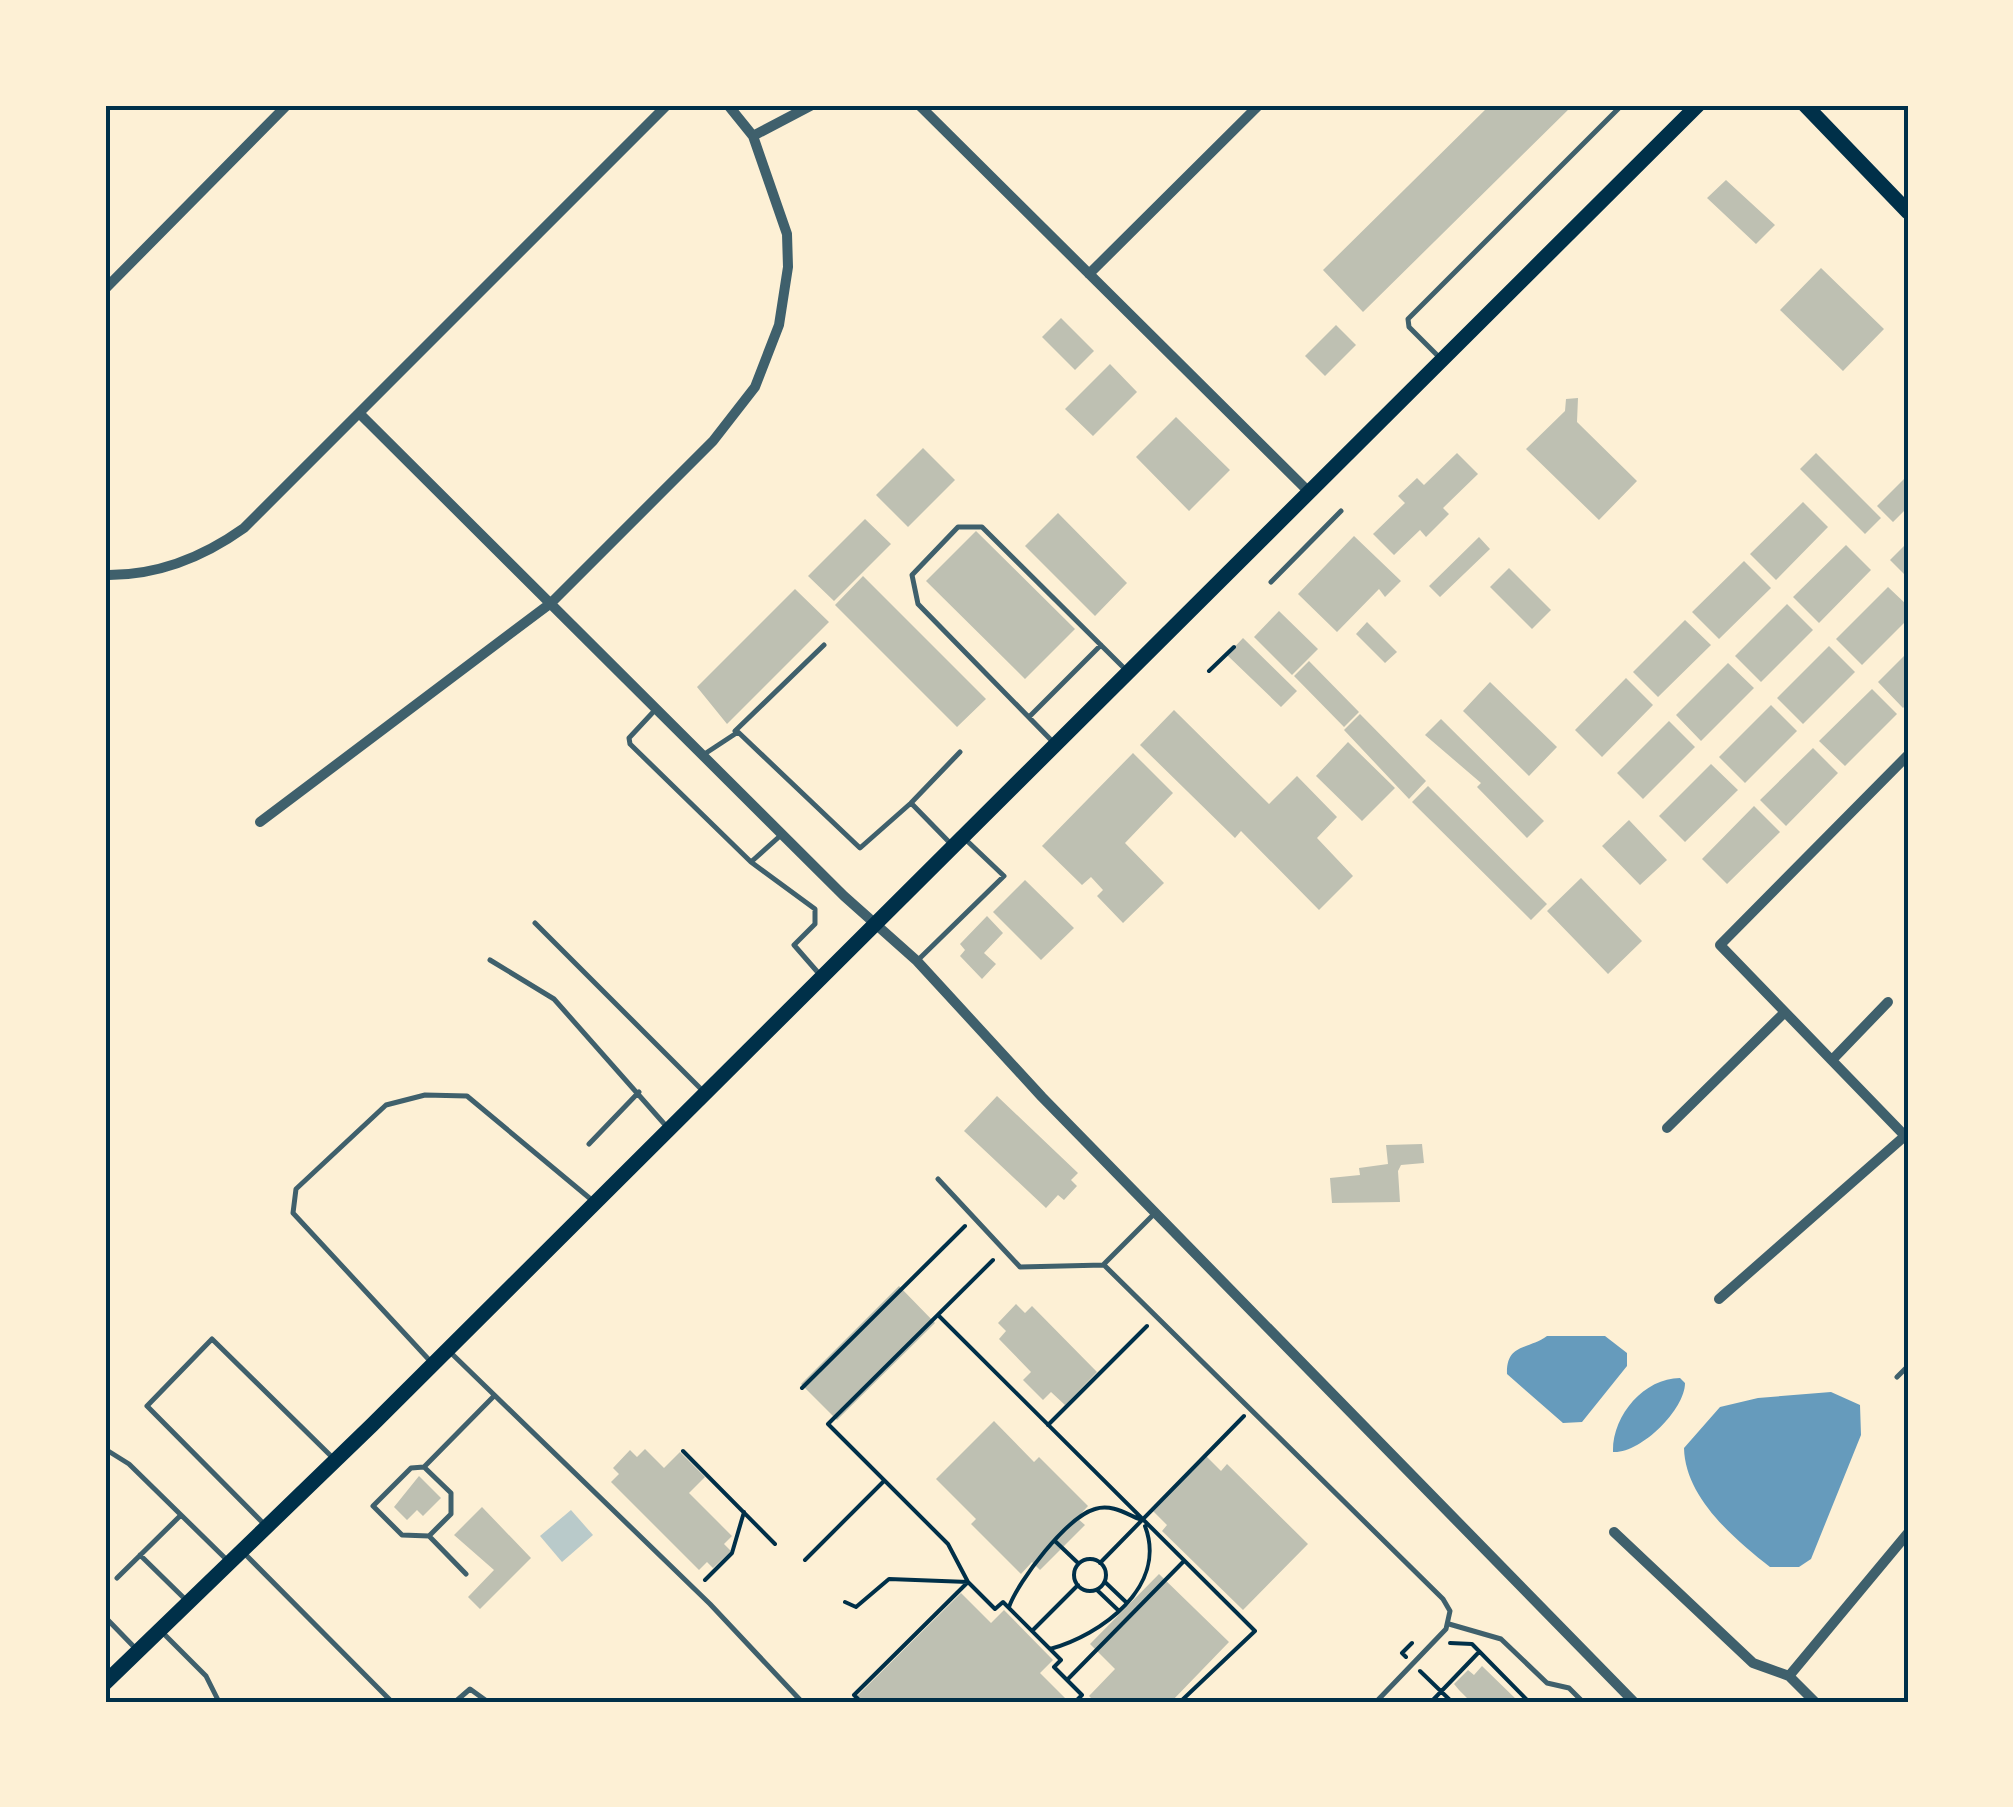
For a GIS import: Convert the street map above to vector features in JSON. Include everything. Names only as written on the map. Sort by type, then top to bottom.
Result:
[{"type":"main road","points":[[1805,105],[1904,201]]},
{"type":"main road","points":[[105,1683],[433,1365],[1690,108]]},
{"type":"street","points":[[105,289],[287,105]]},
{"type":"street","points":[[105,575],[181,564],[215,549],[274,501],[667,105]]},
{"type":"street","points":[[260,822],[550,603],[736,414],[768,358],[785,296],[787,234],[754,136],[728,105]]},
{"type":"street","points":[[754,136],[812,105]]},
{"type":"street","points":[[919,105],[1309,492]]},
{"type":"street","points":[[1089,274],[1258,105]]},
{"type":"street","points":[[360,414],[782,834],[917,961],[1155,1213],[1634,1702]]},
{"type":"street","points":[[1719,1299],[1907,1137],[1720,945],[1908,755]]},
{"type":"street","points":[[1833,1059],[1888,1002]]},
{"type":"street","points":[[1667,1128],[1784,1013]]},
{"type":"street","points":[[1614,1532],[1753,1663],[1789,1676],[1815,1702]]},
{"type":"street","points":[[1789,1676],[1908,1534]]},
{"type":"lane","points":[[1441,359],[1409,327],[1408,319],[1622,105]]},
{"type":"lane","points":[[1271,582],[1341,511]]},
{"type":"lane","points":[[1055,744],[918,604],[912,575],[920,563],[958,527],[982,528],[1128,672]]},
{"type":"lane","points":[[703,755],[735,731],[824,645]]},
{"type":"lane","points":[[1029,717],[1100,645]]},
{"type":"lane","points":[[656,708],[628,741],[751,862],[814,909],[815,924],[794,945],[822,977]]},
{"type":"lane","points":[[735,731],[856,846],[866,846],[960,752]]},
{"type":"lane","points":[[911,802],[1004,876],[917,961]]},
{"type":"lane","points":[[751,862],[782,834]]},
{"type":"lane","points":[[535,924],[705,1093]]},
{"type":"lane","points":[[490,960],[554,999],[669,1129]]},
{"type":"lane","points":[[589,1144],[639,1092]]},
{"type":"lane","points":[[433,1365],[292,1213],[296,1189],[386,1105],[425,1094],[467,1096],[595,1203]]},
{"type":"lane","points":[[938,1179],[1020,1267],[1104,1264],[1155,1213]]},
{"type":"lane","points":[[1104,1264],[1443,1599],[1450,1611],[1449,1624],[1376,1702]]},
{"type":"lane","points":[[267,1527],[147,1406],[212,1340],[336,1461]]},
{"type":"lane","points":[[448,1350],[710,1604],[802,1702]]},
{"type":"lane","points":[[1897,1377],[1908,1366]]},
{"type":"lane","points":[[466,1574],[428,1536],[402,1535],[373,1506],[411,1468],[424,1466],[494,1396]]},
{"type":"lane","points":[[105,1449],[129,1464],[181,1515],[236,1557],[392,1702]]},
{"type":"lane","points":[[424,1466],[451,1493],[450,1514],[428,1536]]},
{"type":"lane","points":[[116,1578],[181,1515]]},
{"type":"lane","points":[[140,1554],[189,1602]]},
{"type":"lane","points":[[105,1617],[138,1651]]},
{"type":"lane","points":[[1449,1624],[1501,1639],[1547,1684],[1570,1688],[1583,1702]]},
{"type":"lane","points":[[160,1630],[206,1676],[219,1702]]},
{"type":"lane","points":[[455,1702],[470,1690],[488,1702]]},
{"type":"path","points":[[1209,671],[1234,648]]},
{"type":"path","points":[[802,1388],[974,1217]]},
{"type":"path","points":[[1004,1250],[828,1424],[948,1544],[968,1582],[995,1609],[1003,1602],[1061,1660],[1054,1667],[1082,1695],[1076,1702]]},
{"type":"path","points":[[938,1315],[1255,1630],[1180,1702]]},
{"type":"path","points":[[1048,1426],[1156,1316]]},
{"type":"path","points":[[1100,1563],[1250,1410]]},
{"type":"path","points":[[683,1451],[774,1544]]},
{"type":"path","points":[[805,1560],[884,1481]]},
{"type":"path","points":[[1009,1608],[1027,1572],[1092,1510],[1116,1509],[1142,1520],[1150,1541],[1139,1587],[1119,1611],[1088,1636],[1050,1649]]},
{"type":"path","points":[[709,1576],[732,1553],[744,1512]]},
{"type":"path","points":[[1056,1542],[1078,1564]]},
{"type":"path","points":[[1078,1586],[1074,1576],[1078,1564],[1089,1559],[1100,1563]]},
{"type":"path","points":[[1067,1680],[1184,1561]]},
{"type":"path","points":[[1100,1563],[1104,1581],[1126,1603]]},
{"type":"path","points":[[845,1602],[856,1607],[890,1580],[968,1582]]},
{"type":"path","points":[[1096,1589],[1104,1581]]},
{"type":"path","points":[[860,1701],[854,1695],[968,1582]]},
{"type":"path","points":[[1078,1586],[1096,1589],[1119,1611]]},
{"type":"path","points":[[1032,1632],[1078,1586]]},
{"type":"path","points":[[1450,1643],[1472,1644],[1530,1702]]},
{"type":"path","points":[[1430,1702],[1479,1652]]},
{"type":"path","points":[[1422,1672],[1452,1702]]},
{"type":"shaded area","points":[[571,1510],[593,1535],[562,1562],[540,1536]]},
{"type":"water","points":[[1547,1336],[1605,1336],[1627,1353],[1627,1366],[1582,1422],[1563,1423],[1507,1374],[1514,1352]]},
{"type":"water","points":[[1680,1378],[1685,1383],[1683,1394],[1669,1417],[1636,1446],[1613,1452],[1618,1425],[1633,1402],[1654,1385]]},
{"type":"water","points":[[1831,1392],[1860,1405],[1861,1435],[1811,1559],[1799,1567],[1770,1567],[1727,1530],[1702,1500],[1686,1466],[1684,1448],[1720,1407],[1758,1398]]},
{"type":"building","points":[[1490,105],[1573,105],[1363,312],[1323,270]]},
{"type":"building","points":[[1726,180],[1775,225],[1756,244],[1707,198]]},
{"type":"building","points":[[1821,268],[1884,329],[1843,371],[1780,310]]},
{"type":"building","points":[[1061,318],[1094,351],[1075,370],[1042,337]]},
{"type":"building","points":[[1336,325],[1356,345],[1325,376],[1305,356]]},
{"type":"building","points":[[1110,364],[1137,392],[1093,436],[1065,409]]},
{"type":"building","points":[[1578,398],[1577,422],[1637,481],[1599,520],[1526,449],[1565,411],[1566,399]]},
{"type":"building","points":[[1176,417],[1230,470],[1189,511],[1136,457]]},
{"type":"building","points":[[923,448],[955,480],[908,527],[876,495]]},
{"type":"building","points":[[1457,453],[1478,474],[1443,508],[1449,514],[1426,537],[1420,530],[1394,555],[1373,534],[1405,503],[1398,496],[1417,478],[1424,485]]},
{"type":"building","points":[[1816,453],[1881,518],[1865,534],[1800,469]]},
{"type":"building","points":[[1908,475],[1908,507],[1893,522],[1877,506]]},
{"type":"building","points":[[1803,502],[1828,527],[1776,580],[1750,554]]},
{"type":"building","points":[[1058,513],[1127,583],[1095,616],[1025,546]]},
{"type":"building","points":[[865,519],[891,544],[834,601],[808,576]]},
{"type":"building","points":[[976,531],[1075,629],[1025,679],[926,581]]},
{"type":"building","points":[[1354,536],[1401,581],[1385,597],[1379,589],[1337,632],[1298,594]]},
{"type":"building","points":[[1479,537],[1490,549],[1440,597],[1429,586]]},
{"type":"building","points":[[1908,542],[1908,578],[1890,560]]},
{"type":"building","points":[[1846,545],[1871,570],[1819,623],[1793,597]]},
{"type":"building","points":[[1744,561],[1771,588],[1719,639],[1692,612]]},
{"type":"building","points":[[1509,568],[1551,610],[1532,629],[1490,587]]},
{"type":"building","points":[[863,576],[986,699],[957,727],[835,605]]},
{"type":"building","points":[[1888,587],[1908,606],[1908,619],[1862,665],[1836,639]]},
{"type":"building","points":[[795,589],[829,622],[727,724],[697,687]]},
{"type":"building","points":[[1787,604],[1813,630],[1761,682],[1735,656]]},
{"type":"building","points":[[1279,611],[1318,649],[1292,675],[1254,637]]},
{"type":"building","points":[[1685,620],[1711,645],[1658,697],[1633,672]]},
{"type":"building","points":[[1367,622],[1397,652],[1385,663],[1356,634]]},
{"type":"building","points":[[1243,638],[1297,691],[1281,707],[1227,655]]},
{"type":"building","points":[[1829,646],[1855,672],[1803,724],[1777,698]]},
{"type":"building","points":[[1908,652],[1908,703],[1903,708],[1878,682]]},
{"type":"building","points":[[1309,661],[1359,712],[1344,727],[1294,676]]},
{"type":"building","points":[[1728,663],[1754,688],[1701,741],[1676,715]]},
{"type":"building","points":[[1626,678],[1653,705],[1602,757],[1575,730]]},
{"type":"building","points":[[1490,682],[1557,747],[1529,776],[1463,711]]},
{"type":"building","points":[[1872,689],[1897,714],[1845,766],[1819,741]]},
{"type":"building","points":[[1771,705],[1797,731],[1745,783],[1719,757]]},
{"type":"building","points":[[1174,710],[1269,804],[1297,776],[1337,817],[1317,838],[1353,876],[1319,910],[1241,831],[1235,838],[1140,745]]},
{"type":"building","points":[[1360,714],[1426,781],[1409,799],[1344,730]]},
{"type":"building","points":[[1441,719],[1544,821],[1527,838],[1477,787],[1481,783],[1425,735]]},
{"type":"building","points":[[1669,721],[1695,747],[1643,799],[1617,773]]},
{"type":"building","points":[[1348,742],[1395,788],[1362,821],[1316,776]]},
{"type":"building","points":[[1813,748],[1838,773],[1786,826],[1760,800]]},
{"type":"building","points":[[1133,753],[1173,793],[1125,843],[1164,883],[1123,923],[1097,896],[1103,890],[1091,877],[1082,885],[1042,846]]},
{"type":"building","points":[[1711,764],[1738,790],[1685,842],[1659,816]]},
{"type":"building","points":[[1428,786],[1547,904],[1531,920],[1412,802]]},
{"type":"building","points":[[1754,806],[1780,832],[1727,884],[1702,859]]},
{"type":"building","points":[[1629,820],[1667,860],[1640,885],[1602,846]]},
{"type":"building","points":[[1581,878],[1642,941],[1608,974],[1547,911]]},
{"type":"building","points":[[1025,880],[1074,928],[1041,960],[993,912]]},
{"type":"building","points":[[987,916],[1003,933],[984,953],[996,964],[982,979],[960,956],[965,950],[960,944]]},
{"type":"building","points":[[997,1096],[1078,1173],[1071,1180],[1077,1186],[1064,1200],[1058,1195],[1046,1208],[964,1131]]},
{"type":"building","points":[[1422,1144],[1424,1163],[1401,1165],[1398,1171],[1400,1202],[1332,1203],[1330,1178],[1360,1175],[1359,1168],[1388,1164],[1386,1145]]},
{"type":"building","points":[[899,1286],[935,1323],[837,1420],[801,1384]]},
{"type":"building","points":[[1016,1304],[1025,1313],[1032,1306],[1097,1372],[1065,1405],[1051,1392],[1043,1400],[1023,1380],[1031,1372],[999,1339],[1006,1331],[998,1323]]},
{"type":"building","points":[[994,1421],[1034,1462],[1039,1457],[1088,1506],[1077,1518],[1085,1525],[1040,1570],[1032,1562],[1021,1574],[971,1524],[976,1519],[936,1479]]},
{"type":"building","points":[[645,1449],[664,1468],[680,1452],[705,1477],[689,1493],[732,1536],[724,1544],[731,1551],[713,1568],[707,1562],[699,1570],[611,1482],[619,1474],[613,1468],[630,1450],[637,1457]]},
{"type":"building","points":[[1205,1455],[1221,1471],[1227,1464],[1308,1544],[1243,1610],[1162,1531],[1167,1525],[1152,1510]]},
{"type":"building","points":[[419,1476],[441,1498],[423,1516],[417,1510],[407,1520],[394,1507]]},
{"type":"building","points":[[482,1507],[531,1558],[480,1609],[468,1597],[494,1570],[454,1535]]},
{"type":"building","points":[[1159,1574],[1229,1642],[1171,1702],[1095,1702],[1089,1696],[1115,1669],[1090,1644]]},
{"type":"building","points":[[961,1593],[991,1623],[1004,1610],[1053,1660],[1040,1673],[1069,1702],[863,1702],[857,1696]]},
{"type":"building","points":[[1482,1666],[1519,1702],[1471,1702],[1454,1684],[1468,1670],[1474,1675]]}]
